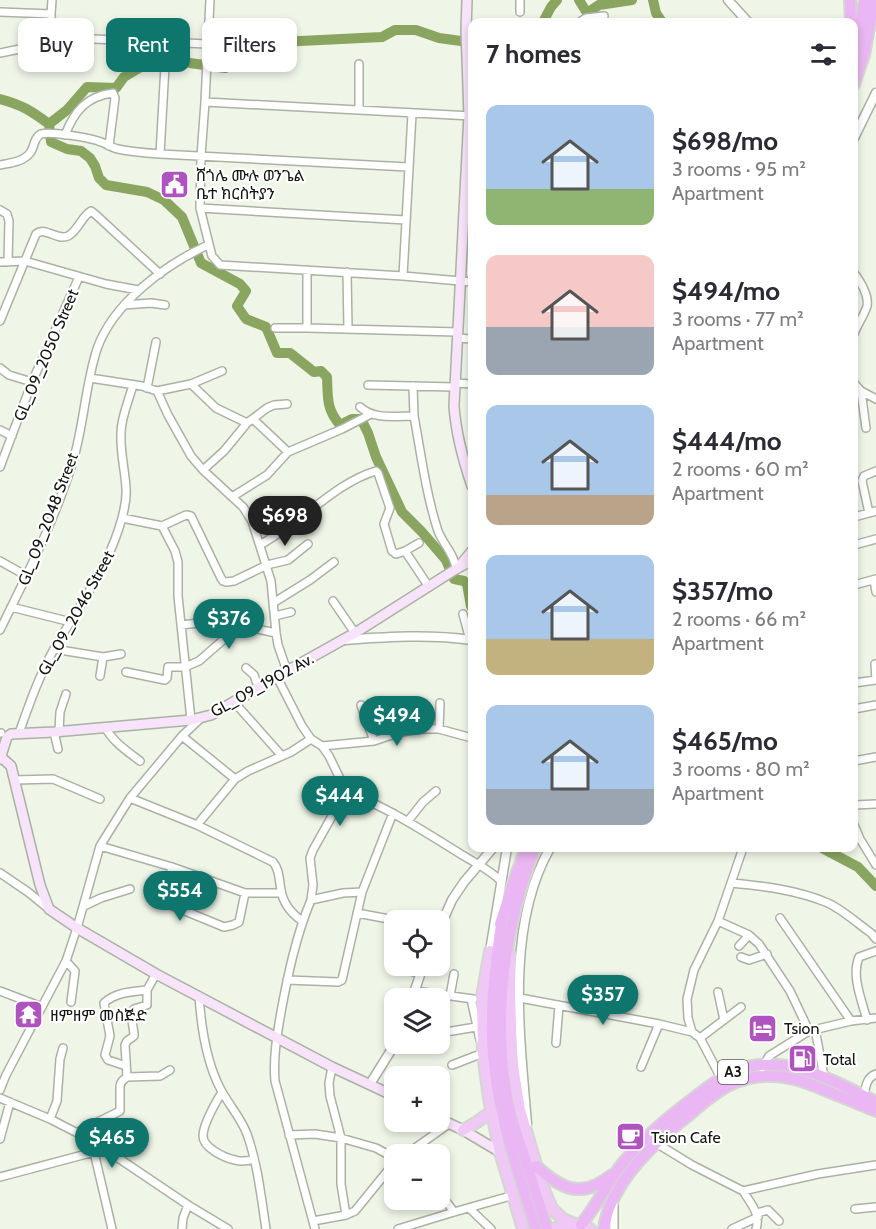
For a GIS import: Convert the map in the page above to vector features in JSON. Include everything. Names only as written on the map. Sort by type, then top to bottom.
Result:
[{"type":"highway","points":[[850,0],[852,18]]},
{"type":"highway","points":[[859,53],[866,0]]},
{"type":"highway","points":[[859,53],[874,0]]},
{"type":"highway","points":[[859,53],[871,40],[876,25]]},
{"type":"highway","points":[[525,852],[513,884],[494,975],[492,1038],[501,1108],[511,1152],[536,1229]]},
{"type":"highway","points":[[490,951],[507,918],[533,852]]},
{"type":"highway","points":[[507,918],[502,1031],[504,1081],[512,1118],[552,1229]]},
{"type":"highway","name":"A3","points":[[536,1166],[564,1186],[578,1190],[601,1184],[619,1169],[659,1125],[721,1078],[736,1071],[763,1064],[793,1067],[824,1077],[876,1111]]},
{"type":"highway","name":"A3","points":[[604,1229],[615,1195],[633,1167],[656,1143],[728,1086],[745,1079],[774,1076],[792,1078],[862,1100],[876,1102]]},
{"type":"highway","name":"A3","points":[[581,1226],[619,1169]]},
{"type":"main road","points":[[467,0],[468,68]]},
{"type":"main road","points":[[468,161],[455,385],[455,422],[468,474]]},
{"type":"main road","points":[[452,571],[468,555]]},
{"type":"main road","points":[[452,571],[468,562]]},
{"type":"main road","name":"GL_09_1902 Av.","points":[[6,733],[105,727],[210,716],[355,633],[452,571]]},
{"type":"main road","points":[[6,733],[7,737],[0,758],[11,766],[40,885],[49,909],[156,974],[332,1067],[384,1091]]},
{"type":"main road","points":[[507,918],[512,1060],[520,1110],[529,1145],[552,1209],[560,1216],[581,1226]]},
{"type":"main road","points":[[490,951],[477,998],[483,1053],[491,1112],[500,1152],[523,1229]]},
{"type":"main road","points":[[463,1130],[491,1112]]},
{"type":"main road","points":[[450,1124],[500,1152]]},
{"type":"main road","points":[[552,1229],[581,1226]]},
{"type":"street","points":[[51,18],[52,0]]},
{"type":"street","points":[[209,18],[210,0]]},
{"type":"street","points":[[520,0],[520,12]]},
{"type":"street","points":[[728,0],[744,18]]},
{"type":"street","points":[[0,12],[51,14]]},
{"type":"street","points":[[586,18],[603,16]]},
{"type":"street","points":[[94,39],[202,44]]},
{"type":"street","points":[[0,53],[18,49]]},
{"type":"street","points":[[359,64],[359,110]]},
{"type":"street","points":[[160,154],[165,72]]},
{"type":"street","points":[[207,72],[200,208],[204,247],[220,265],[468,282]]},
{"type":"street","points":[[61,134],[79,109],[99,96],[113,93],[115,98],[109,146]]},
{"type":"street","points":[[858,130],[876,93]]},
{"type":"street","points":[[205,102],[468,116]]},
{"type":"street","points":[[404,276],[412,114]]},
{"type":"street","points":[[0,165],[17,162],[29,154],[36,138],[45,133],[99,141],[117,149],[160,154],[408,167]]},
{"type":"street","points":[[200,208],[406,220]]},
{"type":"street","points":[[0,210],[7,214],[9,221],[4,262],[25,261],[79,277],[138,290]]},
{"type":"street","points":[[0,321],[36,234],[44,231],[59,237],[66,237],[91,212],[95,213],[160,274]]},
{"type":"street","name":"GL_09_2048 Street","points":[[1,625],[27,576],[73,460],[90,378],[102,335],[138,290],[186,256],[204,247]]},
{"type":"street","points":[[307,270],[307,328]]},
{"type":"street","points":[[347,272],[348,329]]},
{"type":"street","name":"GL_09_2050 Street","points":[[0,467],[32,382],[79,277]]},
{"type":"street","points":[[858,281],[867,302],[867,308],[858,326]]},
{"type":"street","points":[[124,305],[151,303],[165,305]]},
{"type":"street","points":[[275,328],[348,329],[457,335],[468,338]]},
{"type":"street","points":[[147,388],[156,342]]},
{"type":"street","points":[[0,368],[9,375],[32,382]]},
{"type":"street","points":[[90,378],[157,391],[191,384],[222,371]]},
{"type":"street","points":[[191,384],[216,408],[250,421],[288,452]]},
{"type":"street","points":[[369,385],[468,384]]},
{"type":"street","name":"GL_09_2046 Street","points":[[6,733],[34,692],[54,649],[99,576],[112,548],[122,518],[126,489],[120,434],[133,385]]},
{"type":"street","points":[[413,386],[414,416],[431,506],[439,534],[456,562],[452,571]]},
{"type":"street","points":[[858,388],[876,399]]},
{"type":"street","points":[[157,391],[191,456],[247,512],[252,521],[271,581],[278,645],[287,670]]},
{"type":"street","points":[[861,391],[866,428]]},
{"type":"street","points":[[203,470],[224,451],[250,421],[267,408],[287,404]]},
{"type":"street","points":[[360,407],[368,416]]},
{"type":"street","points":[[232,497],[267,475],[288,452],[368,416],[414,416]]},
{"type":"street","points":[[0,430],[12,436]]},
{"type":"street","points":[[260,545],[337,491],[376,471],[390,508],[384,524],[392,551],[396,554],[418,543]]},
{"type":"street","points":[[872,512],[862,481],[864,476],[876,471]]},
{"type":"street","points":[[122,518],[162,526],[186,515],[191,516],[223,581],[226,582],[234,581],[267,565],[288,560],[308,544]]},
{"type":"street","points":[[0,1090],[66,962],[78,928],[100,846],[130,798],[196,719],[185,667],[178,596],[178,562],[168,534],[162,526]]},
{"type":"street","points":[[858,544],[876,539]]},
{"type":"street","points":[[405,551],[429,587]]},
{"type":"street","points":[[0,561],[27,576]]},
{"type":"street","points":[[273,603],[334,562]]},
{"type":"street","points":[[858,584],[875,579],[876,592]]},
{"type":"street","points":[[333,601],[355,633]]},
{"type":"street","points":[[11,607],[71,622]]},
{"type":"street","points":[[275,616],[291,612]]},
{"type":"street","points":[[463,614],[468,630]]},
{"type":"street","points":[[248,627],[251,617]]},
{"type":"street","points":[[181,625],[199,623]]},
{"type":"street","points":[[126,672],[165,680],[168,667],[185,667],[199,661],[238,627],[276,633]]},
{"type":"street","points":[[343,640],[407,635],[468,640]]},
{"type":"street","points":[[54,649],[103,657],[121,654]]},
{"type":"street","points":[[100,676],[103,657]]},
{"type":"street","points":[[858,682],[876,680],[875,663]]},
{"type":"street","points":[[246,668],[254,675],[258,687]]},
{"type":"street","points":[[277,677],[293,711],[311,739],[322,746],[329,756],[346,791],[408,821],[491,871],[501,880]]},
{"type":"street","points":[[58,749],[56,731],[66,694]]},
{"type":"street","points":[[234,702],[282,756]]},
{"type":"street","points":[[439,729],[440,703]]},
{"type":"street","points":[[361,705],[374,741]]},
{"type":"street","points":[[858,707],[876,705]]},
{"type":"street","points":[[401,732],[402,715]]},
{"type":"street","points":[[105,727],[117,742],[140,761]]},
{"type":"street","points":[[322,746],[374,741],[401,732],[422,729],[439,729],[468,737]]},
{"type":"street","points":[[182,736],[235,779]]},
{"type":"street","points":[[197,825],[235,779],[302,746],[311,739]]},
{"type":"street","points":[[858,760],[876,757]]},
{"type":"street","points":[[15,780],[53,779],[100,799]]},
{"type":"street","points":[[346,791],[310,858],[313,885],[311,900],[302,921],[286,980],[276,1038],[275,1081],[314,1225],[352,1213],[359,1208],[384,1176]]},
{"type":"street","points":[[408,821],[423,802],[436,791]]},
{"type":"street","points":[[130,798],[197,825],[276,864],[281,893],[288,909],[302,921]]},
{"type":"street","points":[[858,806],[876,804]]},
{"type":"street","points":[[286,980],[340,981],[342,978],[362,892],[393,813]]},
{"type":"street","points":[[858,834],[876,865]]},
{"type":"street","points":[[100,846],[172,867],[245,893],[281,893]]},
{"type":"street","points":[[448,910],[452,900],[488,852]]},
{"type":"street","points":[[490,951],[506,852]]},
{"type":"street","points":[[529,1145],[520,998],[521,947],[529,900],[535,880],[548,852]]},
{"type":"street","points":[[692,1032],[688,1018],[687,999],[694,970],[718,921],[742,852]]},
{"type":"street","points":[[172,867],[165,901],[224,927],[233,926],[239,921],[245,893]]},
{"type":"street","points":[[1,875],[49,909]]},
{"type":"street","points":[[731,883],[767,887],[805,895],[830,904],[876,939]]},
{"type":"street","points":[[84,906],[129,889]]},
{"type":"street","points":[[311,900],[343,893],[362,892]]},
{"type":"street","points":[[357,913],[384,918]]},
{"type":"street","points":[[780,918],[851,1021]]},
{"type":"street","points":[[718,921],[749,935],[767,954],[812,1030],[824,1077]]},
{"type":"street","points":[[739,946],[749,935]]},
{"type":"street","points":[[867,1020],[858,987],[857,960],[861,956],[876,951]]},
{"type":"street","points":[[741,957],[749,960],[767,954]]},
{"type":"street","points":[[66,962],[75,971],[71,1002]]},
{"type":"street","points":[[127,1077],[125,1043],[134,1036],[131,1013],[147,1005],[147,990],[156,974]]},
{"type":"street","points":[[452,1065],[483,1053],[476,1027],[477,998],[450,996],[454,974]]},
{"type":"street","points":[[126,1066],[108,1060],[105,1055],[110,1036],[104,1003],[121,993],[147,990]]},
{"type":"street","points":[[0,991],[42,1006]]},
{"type":"street","points":[[718,992],[724,1020]]},
{"type":"street","points":[[200,996],[201,1020],[208,1052],[222,1092],[241,1120],[246,1132],[254,1159],[266,1229]]},
{"type":"street","points":[[520,998],[692,1032],[700,1038],[721,1078]]},
{"type":"street","points":[[556,1043],[559,1005]]},
{"type":"street","points":[[700,1038],[741,1007]]},
{"type":"street","points":[[760,1076],[768,1056],[812,1030],[876,1018]]},
{"type":"street","points":[[641,1067],[659,1024]]},
{"type":"street","points":[[450,1031],[476,1027]]},
{"type":"street","points":[[50,1119],[57,1101],[63,1048]]},
{"type":"street","points":[[370,1084],[389,1054]]},
{"type":"street","points":[[332,1067],[329,1083],[330,1095],[341,1138],[341,1184],[346,1215]]},
{"type":"street","points":[[78,1132],[120,1111],[120,1086],[127,1077],[160,1076],[170,1070]]},
{"type":"street","points":[[862,1100],[867,1080],[876,1074]]},
{"type":"street","points":[[222,1092],[204,1130],[204,1143],[225,1157],[236,1161],[254,1159]]},
{"type":"street","points":[[0,1098],[78,1132],[228,1229]]},
{"type":"street","points":[[0,1139],[10,1102]]},
{"type":"street","points":[[421,1144],[438,1132]]},
{"type":"street","points":[[289,1135],[315,1134],[341,1138],[384,1152]]},
{"type":"street","points":[[93,1141],[112,1229]]},
{"type":"street","points":[[656,1143],[692,1166],[743,1191],[757,1215],[759,1222],[756,1229]]},
{"type":"street","points":[[0,1177],[94,1152]]},
{"type":"street","points":[[743,1191],[818,1174],[876,1165]]},
{"type":"street","points":[[614,1229],[615,1195]]},
{"type":"street","points":[[398,1229],[514,1196]]},
{"type":"street","points":[[182,1229],[188,1205]]},
{"type":"street","points":[[450,1207],[454,1212]]},
{"type":"street","points":[[855,1209],[876,1207]]},
{"type":"street","points":[[469,1208],[491,1229]]},
{"type":"street","points":[[732,1229],[768,1210],[778,1221]]},
{"type":"waterway","points":[[545,18],[557,0]]},
{"type":"waterway","points":[[579,0],[587,13],[599,5],[632,0]]},
{"type":"waterway","points":[[653,0],[659,18]]},
{"type":"waterway","points":[[49,124],[67,110],[87,87],[116,88],[124,77],[146,64],[182,60],[225,68],[261,55],[280,42],[382,37],[395,30],[416,30],[439,38],[468,43]]},
{"type":"waterway","points":[[0,99],[26,108],[49,124],[51,142],[67,149],[81,151],[90,158],[99,178],[106,185],[147,192],[164,200],[182,217],[201,263],[240,284],[246,291],[237,306],[246,319],[266,327],[277,353],[290,353],[314,372],[321,371],[327,377],[330,408],[340,425],[352,419],[361,419],[402,512],[446,560],[454,579],[464,581],[468,590]]},
{"type":"waterway","points":[[830,852],[858,867],[876,886]]},
{"type":"place","name":"ሸጎሌ ሙሉ ወንጌል ቤተ ክርስትያን","points":[[175,184]]},
{"type":"place","name":"ዘምዘም መስጅድ","points":[[29,1015]]},
{"type":"place","name":"Tsion","points":[[763,1028]]},
{"type":"place","name":"Total","points":[[802,1059]]},
{"type":"place","name":"Tsion Cafe","points":[[630,1137]]}]
